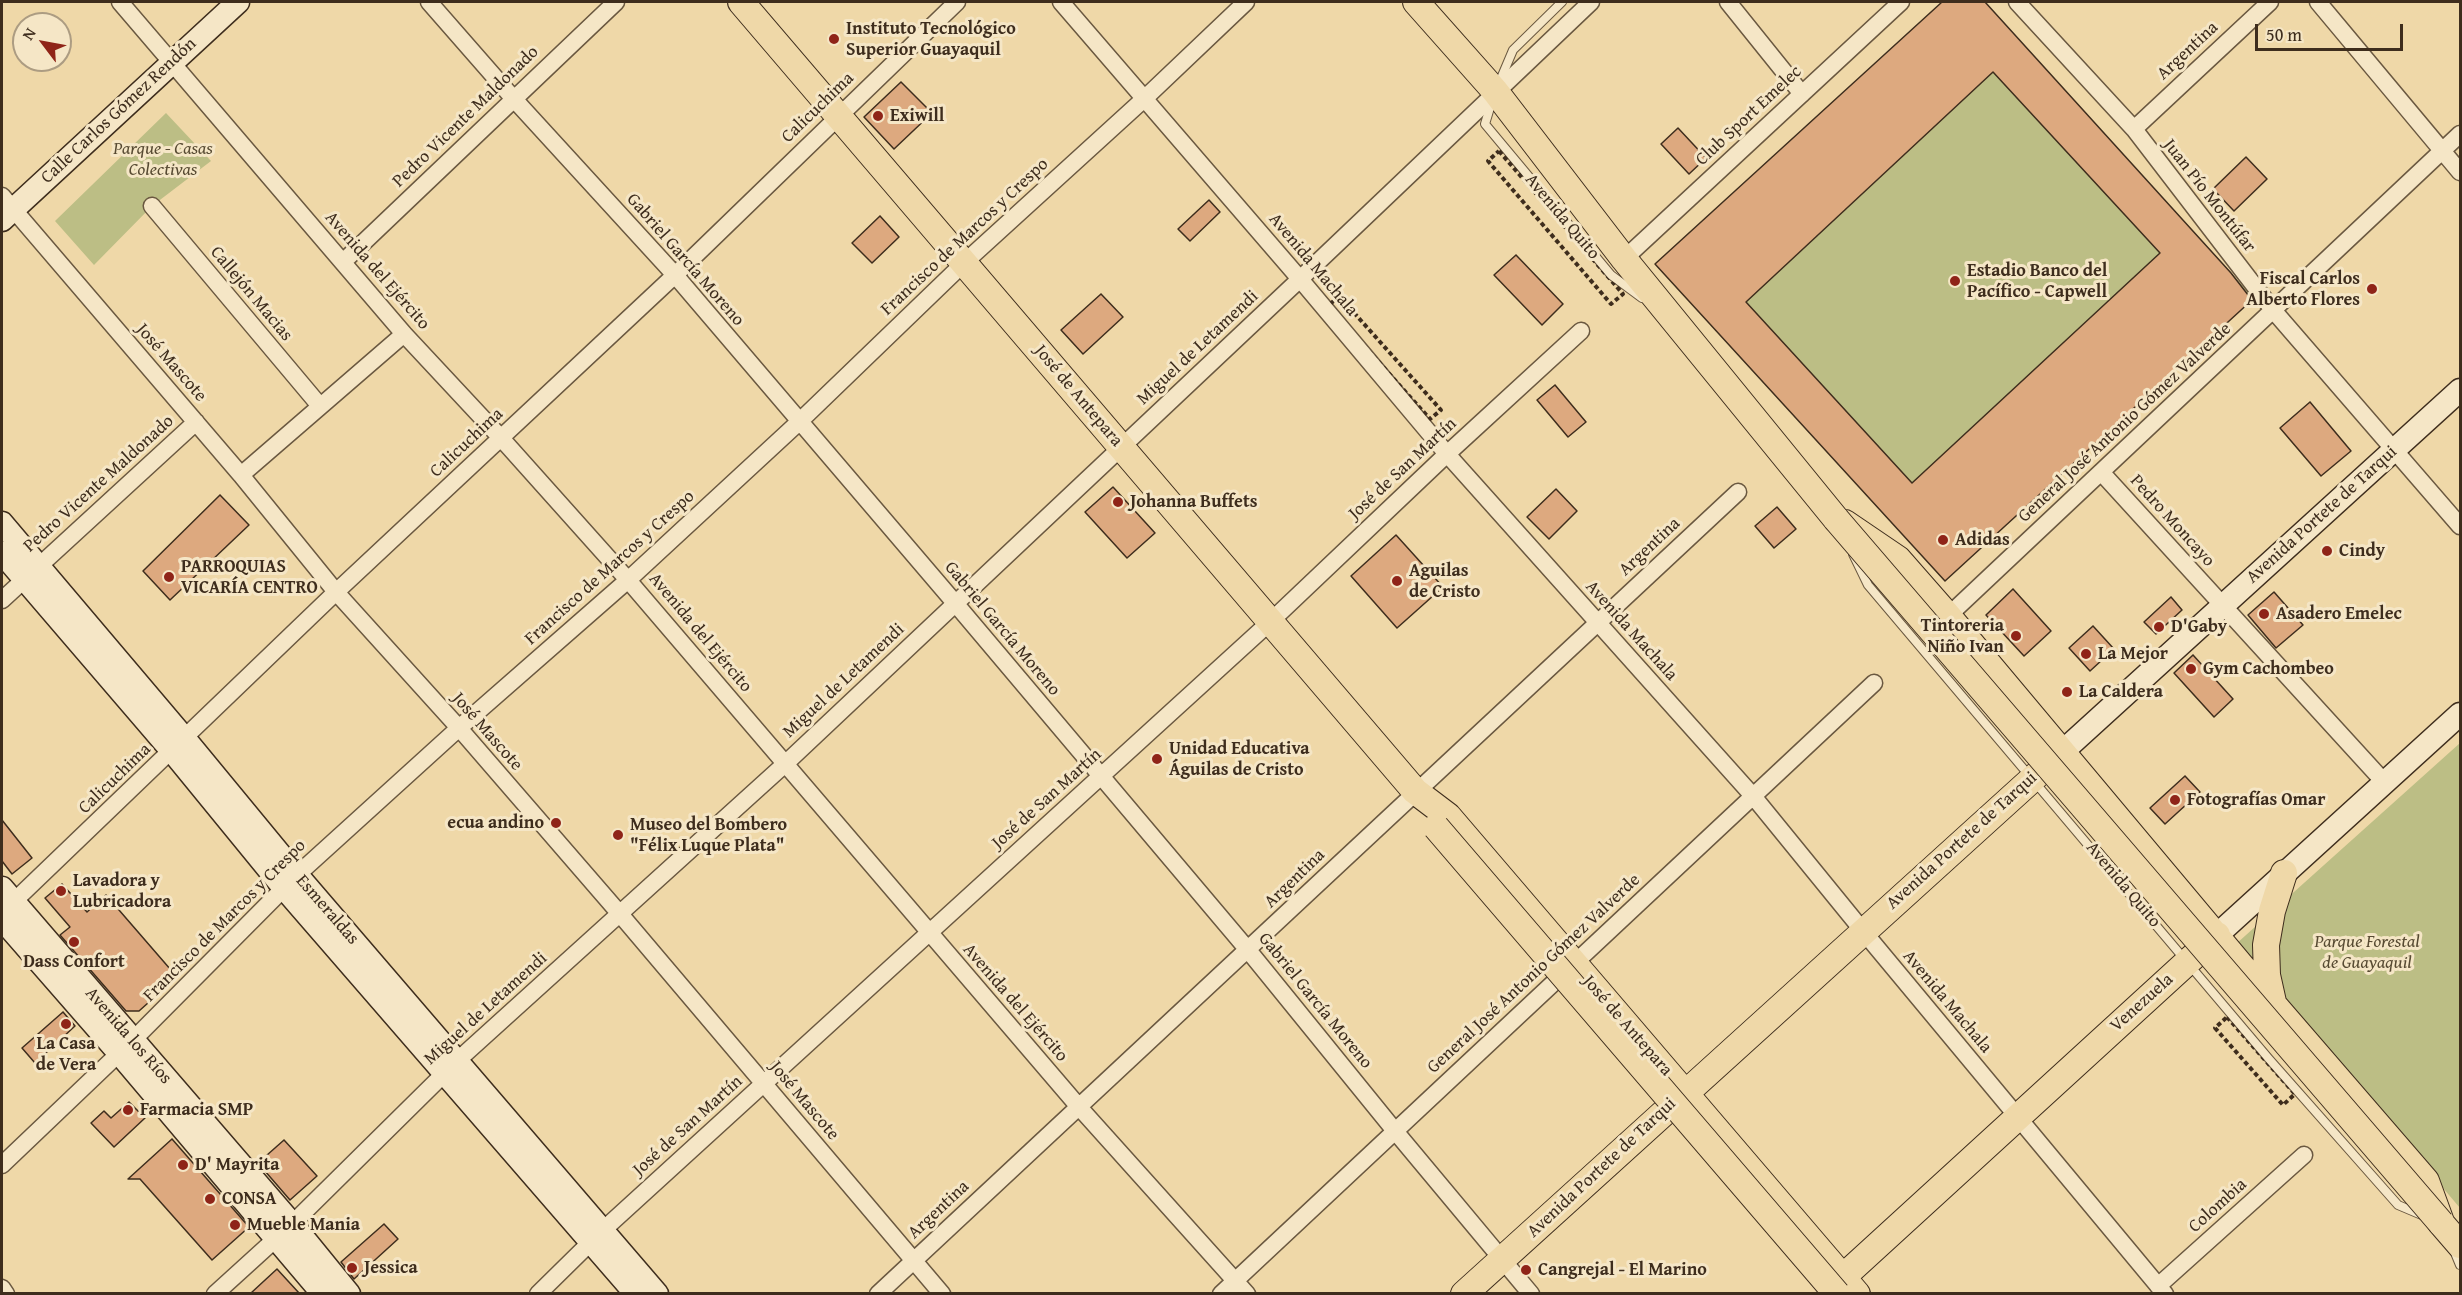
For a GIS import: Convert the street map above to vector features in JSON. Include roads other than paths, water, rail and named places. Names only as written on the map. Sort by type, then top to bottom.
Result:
[{"type":"main road","name":"Calle Carlos Gómez Rendón","points":[[5,209],[237,2]]},
{"type":"main road","name":"José de Antepara","points":[[741,2],[1415,791],[1436,827],[1840,1289]]},
{"type":"main road","name":"Avenida Quito","points":[[1416,2],[1495,91],[1624,259],[1835,518],[2460,1245]]},
{"type":"main road","name":"Avenida Portete de Tarqui","points":[[1464,1293],[2460,390]]},
{"type":"main road","name":"Avenida Quito","points":[[1835,518],[1898,559],[1948,616],[2274,1005],[2426,1181],[2442,1224]]},
{"type":"main road","name":"Esmeraldas","points":[[2,523],[30,573],[178,745],[291,882],[596,1236],[636,1293]]},
{"type":"main road","name":"Esmeraldas","points":[[2,553],[30,573]]},
{"type":"main road","name":"Venezuela","points":[[1840,1289],[2018,1118],[2460,714]]},
{"type":"main road","name":"José de Antepara","points":[[1415,791],[1448,816],[1685,1092],[1840,1289]]},
{"type":"main road","points":[[2274,1005],[2267,975],[2266,945],[2272,911],[2284,873]]},
{"type":"main road","name":"Avenida los Ríos","points":[[4,906],[284,1230],[349,1293]]},
{"type":"main road","name":"Avenida los Ríos","points":[[284,1230],[323,1293]]},
{"type":"main road","name":"Esmeraldas","points":[[596,1236],[657,1293]]},
{"type":"street","name":"Avenida del Ejército","points":[[120,2],[344,261],[404,334],[628,580],[1078,1107],[1247,1293]]},
{"type":"street","name":"Gabriel García Moreno","points":[[429,2],[513,98],[675,275],[955,603],[1248,950],[1395,1131],[1531,1293]]},
{"type":"street","name":"Pedro Vicente Maldonado","points":[[344,261],[616,2]]},
{"type":"street","name":"Calicuchima","points":[[4,906],[178,745],[336,592],[675,275],[957,2]]},
{"type":"street","name":"Avenida Machala","points":[[1061,2],[1300,279],[1447,454],[1753,796],[2162,1290]]},
{"type":"street","name":"Francisco de Marcos y Crespo","points":[[2,1165],[291,882],[459,728],[628,580],[799,422],[965,262],[1144,99],[1246,2]]},
{"type":"street","name":"Miguel de Letamendi","points":[[215,1293],[284,1230],[451,1066],[785,764],[1591,2]]},
{"type":"street","points":[[1728,2],[1802,94]]},
{"type":"street","name":"Club Sport Emelec","points":[[1624,259],[1901,2]]},
{"type":"street","name":"Juan Pío Montúfar","points":[[2017,2],[2134,129],[2273,310],[2460,526]]},
{"type":"street","name":"Argentina","points":[[2134,129],[2270,2]]},
{"type":"street","points":[[2318,2],[2460,172]]},
{"type":"street","name":"General José Antonio Gómez Valverde","points":[[1948,616],[2460,134]]},
{"type":"street","name":"Callejón Macias","points":[[152,206],[320,406]]},
{"type":"street","name":"José Mascote","points":[[5,209],[196,422],[336,592],[459,728],[620,914],[942,1293]]},
{"type":"street","name":"José de San Martín","points":[[538,1293],[596,1236],[1270,622],[1581,331]]},
{"type":"street","points":[[241,475],[404,334]]},
{"type":"street","name":"Pedro Vicente Maldonado","points":[[2,600],[196,422]]},
{"type":"street","name":"Pedro Moncayo","points":[[2101,472],[2385,783]]},
{"type":"street","name":"Argentina","points":[[878,1293],[1738,492]]},
{"type":"street","name":"General José Antonio Gómez Valverde","points":[[1221,1293],[1874,683]]},
{"type":"street","name":"Colombia","points":[[2162,1290],[2304,1155]]},
{"type":"street","points":[[2,1288],[6,1293]]},
{"type":"lane","name":"Miguel de Letamendi","points":[[1495,91],[1513,50],[1562,2]]},
{"type":"lane","name":"Avenida Quito","points":[[1495,91],[1485,124],[1611,275],[1675,322]]},
{"type":"lane","name":"Avenida Quito","points":[[1835,518],[1868,585],[2269,1059],[2398,1205],[2442,1224],[2460,1265]]},
{"type":"place","name":"Instituto Tecnológico Superior Guayaquil","points":[[834,39]]},
{"type":"place","name":"Exiwill","points":[[878,116]]},
{"type":"place","name":"Estadio Banco del Pacífico - Capwell","points":[[1955,281]]},
{"type":"place","name":"Fiscal Carlos Alberto Flores","points":[[2372,289]]},
{"type":"place","name":"Johanna Buffets","points":[[1118,502]]},
{"type":"place","name":"Adidas","points":[[1943,540]]},
{"type":"place","name":"Cindy","points":[[2327,551]]},
{"type":"place","name":"PARROQUIAS VICARÍA CENTRO","points":[[169,577]]},
{"type":"place","name":"Aguilas de Cristo","points":[[1397,581]]},
{"type":"place","name":"Asadero Emelec","points":[[2264,614]]},
{"type":"place","name":"D'Gaby","points":[[2159,627]]},
{"type":"place","name":"Tintoreria Niño Ivan","points":[[2016,636]]},
{"type":"place","name":"La Mejor","points":[[2086,654]]},
{"type":"place","name":"Gym Cachombeo","points":[[2191,669]]},
{"type":"place","name":"La Caldera","points":[[2067,692]]},
{"type":"place","name":"Unidad Educativa Águilas de Cristo","points":[[1157,759]]},
{"type":"place","name":"Fotografías Omar","points":[[2175,800]]},
{"type":"place","name":"ecua andino","points":[[556,823]]},
{"type":"place","name":"Museo del Bombero \"Félix Luque Plata\"","points":[[618,835]]},
{"type":"place","name":"Lavadora y Lubricadora","points":[[61,891]]},
{"type":"place","name":"Dass Confort","points":[[74,942]]},
{"type":"place","name":"La Casa de Vera","points":[[66,1024]]},
{"type":"place","name":"Farmacia SMP","points":[[128,1110]]},
{"type":"place","name":"D' Mayrita","points":[[183,1165]]},
{"type":"place","name":"CONSA","points":[[210,1199]]},
{"type":"place","name":"Mueble Mania","points":[[235,1225]]},
{"type":"place","name":"Jessica","points":[[352,1268]]},
{"type":"place","name":"Cangrejal - El Marino","points":[[1526,1270]]},
{"type":"park label","name":"Parque - Casas Colectivas","points":[[163,159]]},
{"type":"park label","name":"Parque Forestal de Guayaquil","points":[[2367,952]]}]
